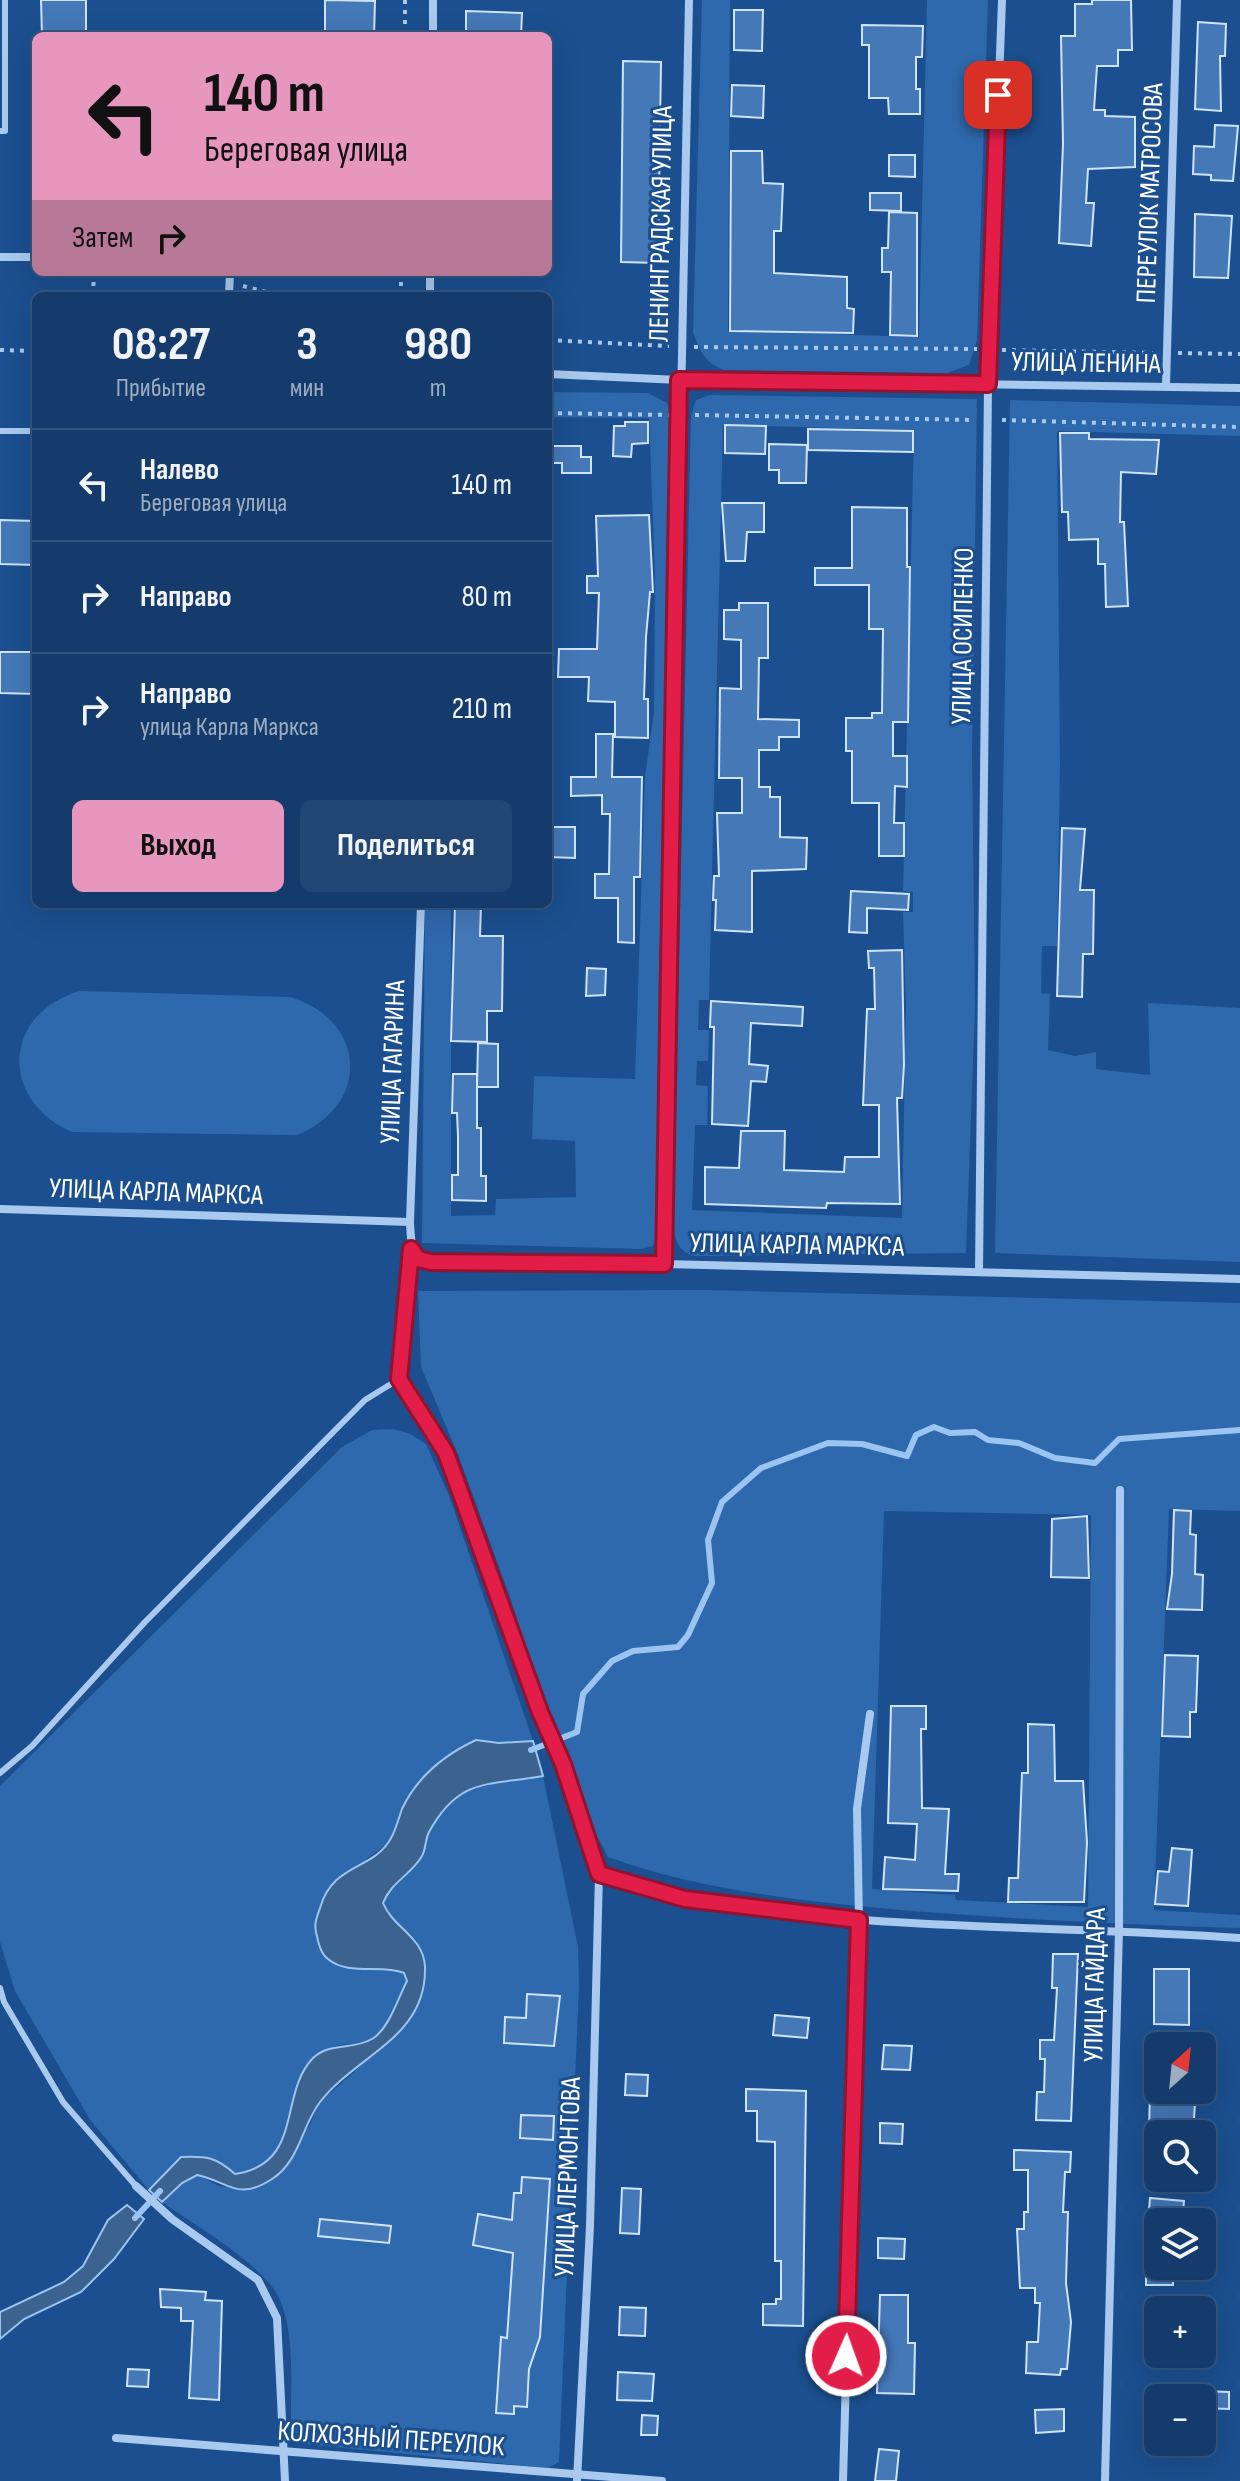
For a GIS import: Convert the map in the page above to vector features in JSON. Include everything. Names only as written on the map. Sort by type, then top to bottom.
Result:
[{"type":"street","points":[[433,0],[433,32]]},
{"type":"street","name":"ЛЕНИНГРАДСКАЯ УЛИЦА","points":[[664,1264],[678,415],[689,0]]},
{"type":"street","name":"УЛИЦА ОСИПЕНКО","points":[[979,1272],[987,420],[1002,0]]},
{"type":"street","name":"ПЕРЕУЛОК МАТРОСОВА","points":[[1166,386],[1177,0]]},
{"type":"street","points":[[0,257],[32,257]]},
{"type":"street","name":"УЛИЦА ЛЕНИНА","points":[[552,374],[679,380],[1240,388]]},
{"type":"street","name":"УЛИЦА ГАГАРИНА","points":[[410,1222],[421,908]]},
{"type":"street","name":"УЛИЦА КАРЛА МАРКСА","points":[[0,1209],[410,1222]]},
{"type":"street","points":[[410,1222],[411,1249]]},
{"type":"street","name":"УЛИЦА КАРЛА МАРКСА","points":[[411,1249],[418,1259],[431,1262],[664,1264],[1240,1279]]},
{"type":"street","name":"УЛИЦА ГАЙДАРА","points":[[1105,2481],[1119,1929],[1120,1490]]},
{"type":"street","points":[[843,2481],[859,1920],[857,1809],[870,1714]]},
{"type":"street","points":[[599,1874],[685,1899],[859,1920],[1119,1929],[1240,1938]]},
{"type":"street","name":"УЛИЦА ЛЕРМОНТОВА","points":[[577,2478],[590,2226],[599,1874]]},
{"type":"street","points":[[136,2186],[172,2219],[258,2280],[277,2318],[287,2453],[285,2481]]},
{"type":"street","name":"КОЛХОЗНЫЙ ПЕРЕУЛОК","points":[[116,2438],[577,2478],[662,2481]]},
{"type":"lane","points":[[0,131],[5,131],[5,0]]},
{"type":"lane","points":[[0,431],[32,431]]},
{"type":"lane","points":[[411,1249],[399,1379],[446,1453],[540,1712],[563,1764],[599,1874]]},
{"type":"lane","points":[[0,1773],[32,1746],[145,1622],[365,1400],[399,1379]]},
{"type":"lane","points":[[0,1988],[4,2002],[63,2102],[136,2186]]},
{"type":"path","points":[[405,0],[405,32]]},
{"type":"path","points":[[230,277],[271,292]]},
{"type":"path","points":[[552,340],[680,347],[1240,354]]},
{"type":"path","points":[[0,350],[32,351]]},
{"type":"path","points":[[552,413],[1240,427]]},
{"type":"shaded area","points":[[702,0],[730,0],[728,331],[919,337],[927,0],[988,0],[977,340],[969,365],[947,373],[725,370],[704,356],[693,333]]},
{"type":"shaded area","points":[[552,392],[648,393],[667,403],[670,413],[670,697],[659,967],[656,1238],[653,1246],[642,1249],[422,1243],[425,908],[451,908],[451,1216],[495,1215],[496,1199],[576,1197],[575,1141],[532,1139],[534,1076],[635,1079],[645,777],[654,712],[655,575],[649,418],[552,417]]},
{"type":"shaded area","points":[[710,395],[977,399],[972,753],[975,1007],[966,1253],[694,1256],[682,1249],[675,1237],[691,415],[696,400]],"holes":[[[723,425],[914,430],[903,891],[913,892],[913,912],[903,912],[906,1005],[902,1218],[692,1210],[695,1125],[707,1125],[708,1086],[696,1085],[697,1061],[708,1061],[709,1030],[698,1030],[699,1000],[709,1000]]]},
{"type":"shaded area","points":[[1010,400],[1240,406],[1240,436],[1057,431],[1060,764],[1057,946],[1042,946],[1041,993],[1050,994],[1048,1050],[1075,1056],[1096,1052],[1096,1069],[1150,1075],[1148,1003],[1240,1008],[1240,1262],[995,1253]]},
{"type":"shaded area","points":[[80,991],[290,997],[315,1008],[334,1024],[346,1043],[350,1063],[348,1084],[338,1104],[321,1121],[297,1135],[72,1132],[48,1118],[32,1100],[22,1080],[19,1058],[24,1038],[35,1018],[54,1002]]},
{"type":"shaded area","points":[[704,1290],[1240,1303],[1240,1511],[1169,1509],[1154,1910],[1240,1915],[1240,1928],[1043,1920],[844,1905],[724,1888],[608,1857],[573,1790],[511,1600],[459,1457],[421,1367],[418,1291]],"holes":[[[884,1511],[1091,1515],[1088,1907],[956,1900],[955,1895],[872,1889]]]},
{"type":"shaded area","points":[[393,1429],[410,1434],[426,1444],[450,1498],[533,1741],[499,1743],[476,1740],[404,1806],[388,1844],[366,1859],[338,1965],[393,1968],[404,1973],[407,1981],[378,2034],[368,2041],[336,2046],[317,2061],[302,2081],[282,2138],[266,2161],[253,2169],[234,2174],[210,2159],[181,2157],[149,2190],[91,2121],[15,1991],[0,1942],[0,1786],[342,1447],[372,1430]]},
{"type":"shaded area","points":[[476,1740],[499,1743],[533,1741],[543,1776],[476,1787],[452,1801],[429,1832],[417,1863],[396,1884],[383,1903],[414,1940],[425,1967],[423,1991],[402,2029],[320,2102],[289,2163],[272,2179],[260,2186],[241,2189],[197,2175],[182,2183],[162,2202],[149,2190],[181,2157],[211,2159],[235,2174],[257,2168],[271,2157],[287,2126],[302,2073],[313,2058],[327,2050],[372,2039],[383,2028],[407,1981],[404,1973],[386,1969],[355,1969],[328,1959],[323,1954],[315,1929],[317,1917],[333,1884],[380,1852],[388,1843],[415,1787],[442,1760]]},
{"type":"shaded area","points":[[543,1776],[578,1947],[579,1986],[559,2462],[548,2468],[305,2444],[291,2429],[290,2347],[280,2300],[260,2273],[245,2260],[162,2202],[182,2182],[198,2175],[219,2186],[246,2189],[309,2127],[319,2103],[407,2025],[417,1941],[389,1917],[383,1903],[396,1884],[417,1863],[429,1832],[452,1801],[476,1787]]},
{"type":"shaded area","points":[[127,2205],[144,2219],[114,2259],[81,2292],[24,2319],[0,2339],[0,2312],[64,2282],[83,2266],[108,2220]]},
{"type":"building","points":[[41,0],[86,0],[86,32],[42,32]]},
{"type":"building","points":[[325,0],[375,1],[374,32],[325,32]]},
{"type":"building","points":[[1092,0],[1131,0],[1132,50],[1118,50],[1118,66],[1097,66],[1094,110],[1105,110],[1105,116],[1135,117],[1135,167],[1088,169],[1086,203],[1094,203],[1091,246],[1059,243],[1063,144],[1061,36],[1075,36],[1075,4],[1092,4]]},
{"type":"building","points":[[734,10],[763,10],[762,51],[734,50]]},
{"type":"building","points":[[466,11],[522,13],[521,32],[466,32]]},
{"type":"building","points":[[1198,22],[1226,24],[1225,56],[1220,56],[1221,111],[1195,109]]},
{"type":"building","points":[[862,25],[923,26],[922,57],[916,57],[920,114],[889,114],[888,98],[869,98],[869,45],[862,45]]},
{"type":"building","points":[[623,61],[661,62],[658,263],[621,262]]},
{"type":"building","points":[[732,85],[764,86],[763,118],[731,116]]},
{"type":"building","points":[[1215,125],[1238,126],[1233,181],[1211,180],[1211,175],[1193,174],[1194,146],[1214,147]]},
{"type":"building","points":[[731,151],[762,151],[763,183],[783,184],[781,231],[774,231],[774,273],[847,277],[847,308],[854,309],[853,333],[730,331]]},
{"type":"building","points":[[889,155],[915,155],[915,177],[889,176]]},
{"type":"building","points":[[870,193],[901,193],[901,211],[870,210]]},
{"type":"building","points":[[889,212],[917,213],[917,336],[890,335],[891,272],[882,272],[882,248],[888,248]]},
{"type":"building","points":[[1195,214],[1232,216],[1228,278],[1194,277]]},
{"type":"building","points":[[625,422],[648,422],[648,443],[632,444],[631,457],[613,456],[614,426],[625,426]]},
{"type":"building","points":[[725,425],[766,426],[765,454],[725,453]]},
{"type":"building","points":[[808,429],[913,431],[913,452],[808,450]]},
{"type":"building","points":[[1060,433],[1089,433],[1089,439],[1159,440],[1156,474],[1121,472],[1120,522],[1124,522],[1128,606],[1106,607],[1105,564],[1098,564],[1098,539],[1069,540],[1068,512],[1062,512]]},
{"type":"building","points":[[769,444],[807,445],[806,483],[779,483],[779,470],[769,470]]},
{"type":"building","points":[[552,446],[581,446],[581,457],[591,457],[591,473],[562,473],[562,463],[552,463]]},
{"type":"building","points":[[722,503],[764,503],[764,532],[747,532],[745,561],[726,561]]},
{"type":"building","points":[[852,507],[907,508],[907,567],[910,567],[908,722],[893,722],[893,756],[907,756],[907,787],[895,786],[894,823],[904,823],[904,856],[879,856],[879,803],[852,803],[852,751],[846,751],[846,718],[872,718],[872,713],[882,713],[883,629],[869,629],[869,585],[815,585],[815,568],[852,568]]},
{"type":"building","points":[[649,515],[653,592],[650,592],[646,637],[644,699],[648,699],[648,738],[615,737],[615,702],[588,701],[589,677],[558,677],[559,649],[597,649],[599,593],[587,593],[587,576],[598,576],[596,516]]},
{"type":"building","points":[[0,520],[32,521],[32,565],[0,564]]},
{"type":"building","points":[[739,603],[768,603],[768,658],[759,658],[758,719],[799,720],[799,737],[779,737],[779,750],[759,750],[759,787],[770,787],[770,797],[780,797],[780,837],[807,838],[806,869],[752,871],[752,932],[715,930],[716,900],[713,900],[714,876],[719,876],[717,813],[742,813],[742,778],[719,778],[720,688],[741,689],[741,640],[724,639],[724,610],[739,610]]},
{"type":"building","points":[[0,652],[32,652],[32,694],[0,693]]},
{"type":"building","points":[[596,734],[613,734],[612,777],[642,777],[640,877],[634,877],[634,943],[618,942],[618,898],[595,898],[595,874],[609,874],[610,814],[602,814],[602,795],[571,796],[571,777],[596,777]]},
{"type":"building","points":[[552,827],[575,827],[575,858],[552,857]]},
{"type":"building","points":[[1062,828],[1085,829],[1080,890],[1094,890],[1093,954],[1083,954],[1082,997],[1057,996]]},
{"type":"building","points":[[851,891],[909,894],[908,910],[867,908],[867,933],[849,932]]},
{"type":"building","points":[[455,908],[481,908],[480,936],[503,936],[502,1011],[487,1011],[487,1042],[451,1041]]},
{"type":"building","points":[[902,950],[904,1065],[902,1098],[897,1098],[900,1204],[827,1203],[826,1208],[705,1204],[705,1167],[739,1168],[741,1131],[785,1131],[784,1170],[844,1172],[845,1157],[879,1157],[879,1105],[863,1105],[867,1009],[875,1009],[874,968],[869,968],[868,951]]},
{"type":"building","points":[[587,968],[606,969],[605,995],[586,996]]},
{"type":"building","points":[[711,1001],[803,1007],[802,1026],[751,1023],[749,1064],[768,1066],[766,1082],[751,1081],[748,1126],[712,1124],[714,1027],[710,1027]]},
{"type":"building","points":[[478,1043],[498,1044],[498,1087],[477,1087]]},
{"type":"building","points":[[453,1074],[477,1074],[477,1128],[481,1128],[481,1176],[486,1176],[486,1201],[452,1200],[452,1175],[458,1175],[457,1113],[452,1113]]},
{"type":"building","points":[[1174,1510],[1191,1511],[1190,1534],[1196,1535],[1195,1574],[1203,1575],[1202,1610],[1167,1609],[1172,1574]]},
{"type":"building","points":[[1087,1516],[1089,1578],[1051,1577],[1052,1519]]},
{"type":"building","points":[[1165,1655],[1198,1656],[1196,1712],[1190,1712],[1190,1737],[1162,1736]]},
{"type":"building","points":[[891,1706],[926,1706],[926,1729],[921,1729],[922,1808],[949,1809],[945,1874],[959,1874],[958,1891],[883,1889],[885,1857],[915,1860],[917,1824],[888,1823]]},
{"type":"building","points":[[1028,1724],[1054,1725],[1055,1781],[1083,1781],[1087,1842],[1084,1902],[1008,1902],[1009,1878],[1018,1878],[1022,1773],[1028,1773]]},
{"type":"building","points":[[1172,1848],[1192,1850],[1188,1906],[1155,1904],[1158,1871],[1169,1872]]},
{"type":"building","points":[[1053,1954],[1078,1954],[1071,2121],[1036,2120],[1037,2092],[1044,2092],[1045,2059],[1040,2059],[1040,2040],[1054,2040],[1057,1988],[1052,1988]]},
{"type":"building","points":[[1154,1969],[1189,1969],[1189,2025],[1154,2024]]},
{"type":"building","points":[[527,1994],[560,1996],[554,2046],[504,2043],[505,2017],[526,2018]]},
{"type":"building","points":[[775,2015],[809,2018],[807,2038],[773,2035]]},
{"type":"building","points":[[884,2045],[912,2046],[910,2070],[882,2069]]},
{"type":"building","points":[[626,2074],[648,2075],[647,2096],[625,2095]]},
{"type":"building","points":[[746,2089],[806,2091],[803,2326],[763,2325],[763,2304],[776,2304],[776,2299],[781,2299],[781,2261],[775,2261],[775,2142],[757,2141],[757,2111],[746,2111]]},
{"type":"building","points":[[1150,2104],[1195,2104],[1194,2120],[1149,2120]]},
{"type":"building","points":[[521,2115],[554,2116],[553,2140],[520,2138]]},
{"type":"building","points":[[880,2123],[903,2124],[902,2144],[880,2143]]},
{"type":"building","points":[[1014,2150],[1071,2152],[1070,2172],[1065,2172],[1063,2212],[1068,2212],[1066,2283],[1071,2322],[1067,2369],[1061,2369],[1060,2375],[1026,2373],[1027,2342],[1038,2342],[1040,2303],[1035,2303],[1035,2288],[1020,2288],[1017,2229],[1024,2229],[1024,2212],[1028,2212],[1028,2170],[1014,2170]]},
{"type":"building","points":[[522,2177],[550,2179],[540,2337],[529,2369],[527,2407],[514,2406],[514,2414],[496,2413],[501,2337],[507,2338],[513,2253],[473,2245],[478,2214],[512,2220],[514,2193],[521,2193]]},
{"type":"building","points":[[622,2188],[641,2189],[639,2234],[620,2233]]},
{"type":"building","points":[[1150,2198],[1184,2201],[1183,2208],[1149,2208]]},
{"type":"building","points":[[320,2219],[391,2226],[389,2243],[318,2236]]},
{"type":"building","points":[[878,2238],[905,2239],[904,2259],[878,2258]]},
{"type":"building","points":[[1146,2280],[1173,2280],[1173,2285],[1146,2285]]},
{"type":"building","points":[[160,2289],[206,2292],[205,2300],[222,2301],[219,2400],[189,2398],[193,2321],[181,2321],[181,2308],[161,2307]]},
{"type":"building","points":[[880,2295],[908,2295],[908,2343],[915,2343],[914,2394],[877,2393]]},
{"type":"building","points":[[620,2307],[646,2308],[645,2336],[619,2335]]},
{"type":"building","points":[[128,2369],[149,2370],[148,2387],[127,2386]]},
{"type":"building","points":[[618,2372],[654,2374],[652,2401],[617,2400]]},
{"type":"building","points":[[1216,2392],[1229,2392],[1229,2409],[1216,2409]]},
{"type":"building","points":[[1064,2409],[1064,2431],[1036,2433],[1035,2410]]},
{"type":"building","points":[[642,2415],[658,2416],[657,2435],[641,2435]]},
{"type":"building","points":[[879,2449],[899,2451],[896,2481],[875,2481]]},
{"type":"waterway","points":[[531,1750],[577,1732],[583,1694],[612,1661],[633,1651],[678,1647],[688,1635],[712,1583],[708,1540],[722,1502],[761,1468],[828,1443],[862,1444],[907,1456],[916,1435],[934,1427],[950,1433],[975,1432],[988,1440],[1019,1443],[1055,1458],[1095,1463],[1119,1439],[1240,1430]]},
{"type":"waterway","points":[[135,2218],[160,2191]]},
{"type":"route","points":[[846,2356],[859,1920],[685,1899],[599,1874],[563,1764],[540,1712],[446,1453],[399,1379],[411,1249],[418,1259],[431,1262],[664,1264],[679,380],[988,384],[998,95]]}]
